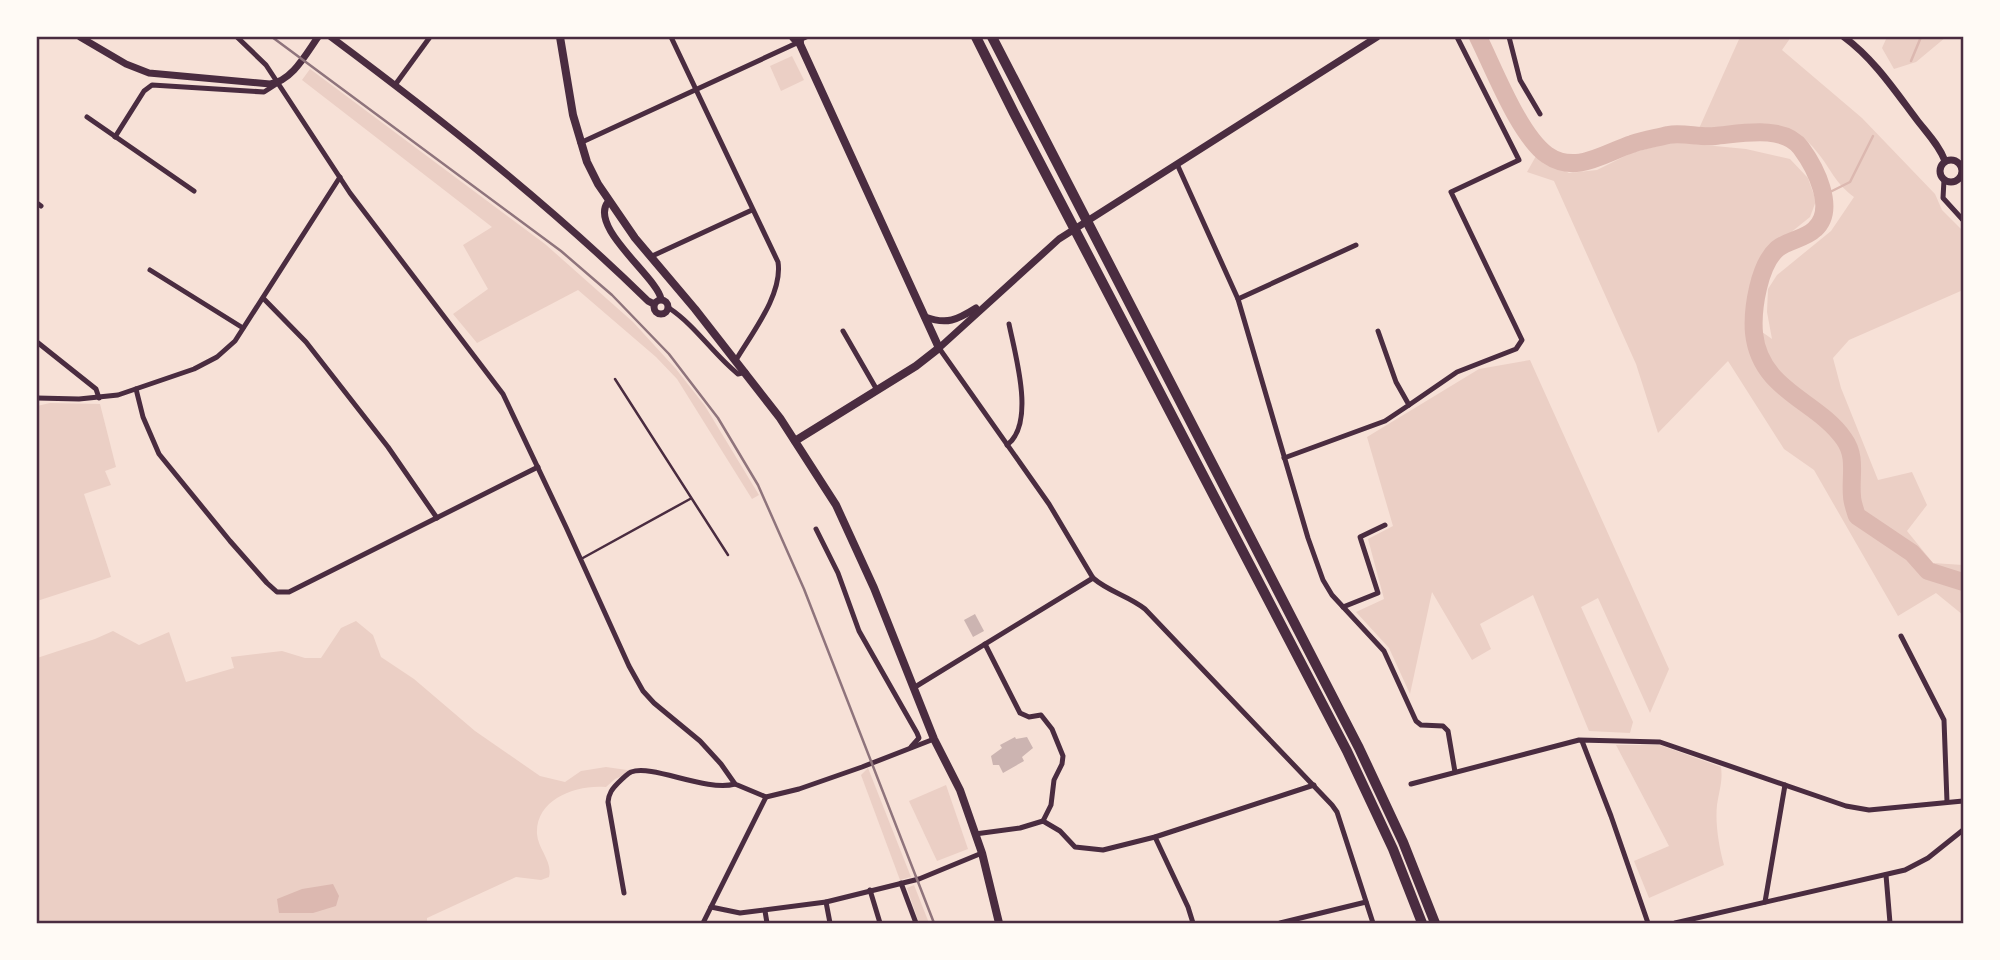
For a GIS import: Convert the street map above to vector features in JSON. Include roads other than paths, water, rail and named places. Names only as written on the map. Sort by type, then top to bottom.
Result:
[{"type":"highway","points":[[970,37],[1014,113]]},
{"type":"highway","points":[[976,37],[1347,751],[1422,923]]},
{"type":"highway","points":[[992,37],[1359,748],[1403,842],[1436,923]]},
{"type":"main road","points":[[560,37],[580,143],[608,202],[746,372],[836,505],[874,588],[934,739],[956,780],[982,853],[999,923]]},
{"type":"main road","points":[[795,441],[939,348],[797,38]]},
{"type":"street","points":[[80,37],[126,64],[149,73],[278,83]]},
{"type":"street","points":[[237,37],[257,55],[278,83],[383,240],[497,386],[538,467],[629,666],[643,691],[654,703],[701,741],[735,784],[766,797],[799,789],[934,739]]},
{"type":"street","points":[[331,37],[395,85],[595,249],[649,301],[667,302],[669,308],[691,326],[738,374],[746,372]]},
{"type":"street","points":[[395,85],[430,37]]},
{"type":"street","points":[[671,37],[778,262],[773,297],[736,360]]},
{"type":"street","points":[[1373,923],[1337,812],[1145,609],[1093,578],[1049,504],[939,348],[1059,239],[1377,37]]},
{"type":"street","points":[[1284,458],[1385,421],[1457,372],[1516,349],[1521,340],[1451,192],[1519,160],[1457,37]]},
{"type":"street","points":[[1509,37],[1520,80],[1539,114]]},
{"type":"street","points":[[1844,37],[1884,76],[1938,147],[1945,161]]},
{"type":"street","points":[[580,143],[695,91],[797,38]]},
{"type":"street","points":[[116,137],[144,91],[152,85],[264,92],[292,72],[316,40]]},
{"type":"street","points":[[87,117],[194,191]]},
{"type":"street","points":[[1944,180],[1961,180],[1962,168],[1955,160],[1945,161]]},
{"type":"street","points":[[1945,161],[1940,170],[1944,180],[1943,198],[1963,220]]},
{"type":"street","points":[[1177,164],[1238,299],[1317,565],[1332,595],[1384,651],[1416,721],[1421,725],[1443,726],[1448,731],[1455,772]]},
{"type":"street","points":[[37,398],[99,398],[136,389],[194,369],[218,357],[235,341],[340,177]]},
{"type":"street","points":[[608,202],[604,207],[604,215],[610,228],[640,271],[660,293],[655,311],[658,314],[665,313],[669,308]]},
{"type":"street","points":[[650,257],[752,210]]},
{"type":"street","points":[[1238,299],[1356,245]]},
{"type":"street","points":[[150,270],[243,328]]},
{"type":"street","points":[[925,317],[939,322],[951,322],[994,297]]},
{"type":"street","points":[[263,298],[306,342],[388,447],[437,518]]},
{"type":"street","points":[[1007,445],[1013,441],[1022,407],[1009,324]]},
{"type":"street","points":[[843,331],[877,390]]},
{"type":"street","points":[[1378,331],[1396,382],[1409,405]]},
{"type":"street","points":[[37,342],[96,389],[99,398]]},
{"type":"street","points":[[136,389],[143,416],[159,454],[230,541],[277,592],[289,592],[538,467]]},
{"type":"street","points":[[1343,607],[1378,593],[1360,537],[1385,526]]},
{"type":"street","points":[[816,529],[838,573],[859,631],[918,733],[916,743],[906,751]]},
{"type":"street","points":[[915,687],[1093,578]]},
{"type":"street","points":[[1901,636],[1944,720],[1947,802]]},
{"type":"street","points":[[985,644],[1020,713],[1028,717],[1041,715],[1052,729],[1063,756],[1054,780],[1051,805],[1044,821]]},
{"type":"street","points":[[1411,784],[1579,740],[1600,739],[1660,742],[1836,804],[1869,810],[1963,801]]},
{"type":"street","points":[[1582,741],[1648,923]]},
{"type":"street","points":[[624,893],[608,802],[609,793],[617,784],[631,772],[649,772],[718,786],[735,784]]},
{"type":"street","points":[[975,834],[1020,828],[1044,821],[1060,831],[1070,844],[1081,849],[1103,850],[1155,837],[1314,785]]},
{"type":"street","points":[[1765,902],[1785,785]]},
{"type":"street","points":[[704,923],[766,797]]},
{"type":"street","points":[[1675,923],[1916,866],[1963,830]]},
{"type":"street","points":[[1155,837],[1193,923]]},
{"type":"street","points":[[711,907],[729,912],[765,911],[826,902],[919,879],[982,853]]},
{"type":"street","points":[[1886,875],[1890,923]]},
{"type":"street","points":[[901,883],[916,923]]},
{"type":"street","points":[[870,890],[880,923]]},
{"type":"street","points":[[826,902],[830,923]]},
{"type":"street","points":[[1280,923],[1366,902]]},
{"type":"street","points":[[765,911],[767,923]]},
{"type":"lane","points":[[797,38],[810,37]]},
{"type":"lane","points":[[614,379],[728,555]]},
{"type":"lane","points":[[581,559],[690,499]]},
{"type":"waterway","points":[[1478,37],[1527,133],[1537,146],[1558,161],[1579,163],[1636,143],[1674,134],[1709,136],[1773,133],[1784,136],[1801,148],[1822,188],[1824,211],[1815,229],[1777,249],[1766,265],[1761,276],[1754,312],[1758,353],[1778,382],[1833,426],[1844,439],[1852,460],[1852,498],[1857,516],[1912,553],[1928,571],[1963,582]]},
{"type":"waterway","points":[[1911,61],[1921,37]]},
{"type":"waterway","points":[[1824,195],[1850,182],[1873,136]]},
{"type":"railway","points":[[272,37],[561,251],[612,295],[669,354],[718,418],[758,485],[804,589],[934,923]]}]
